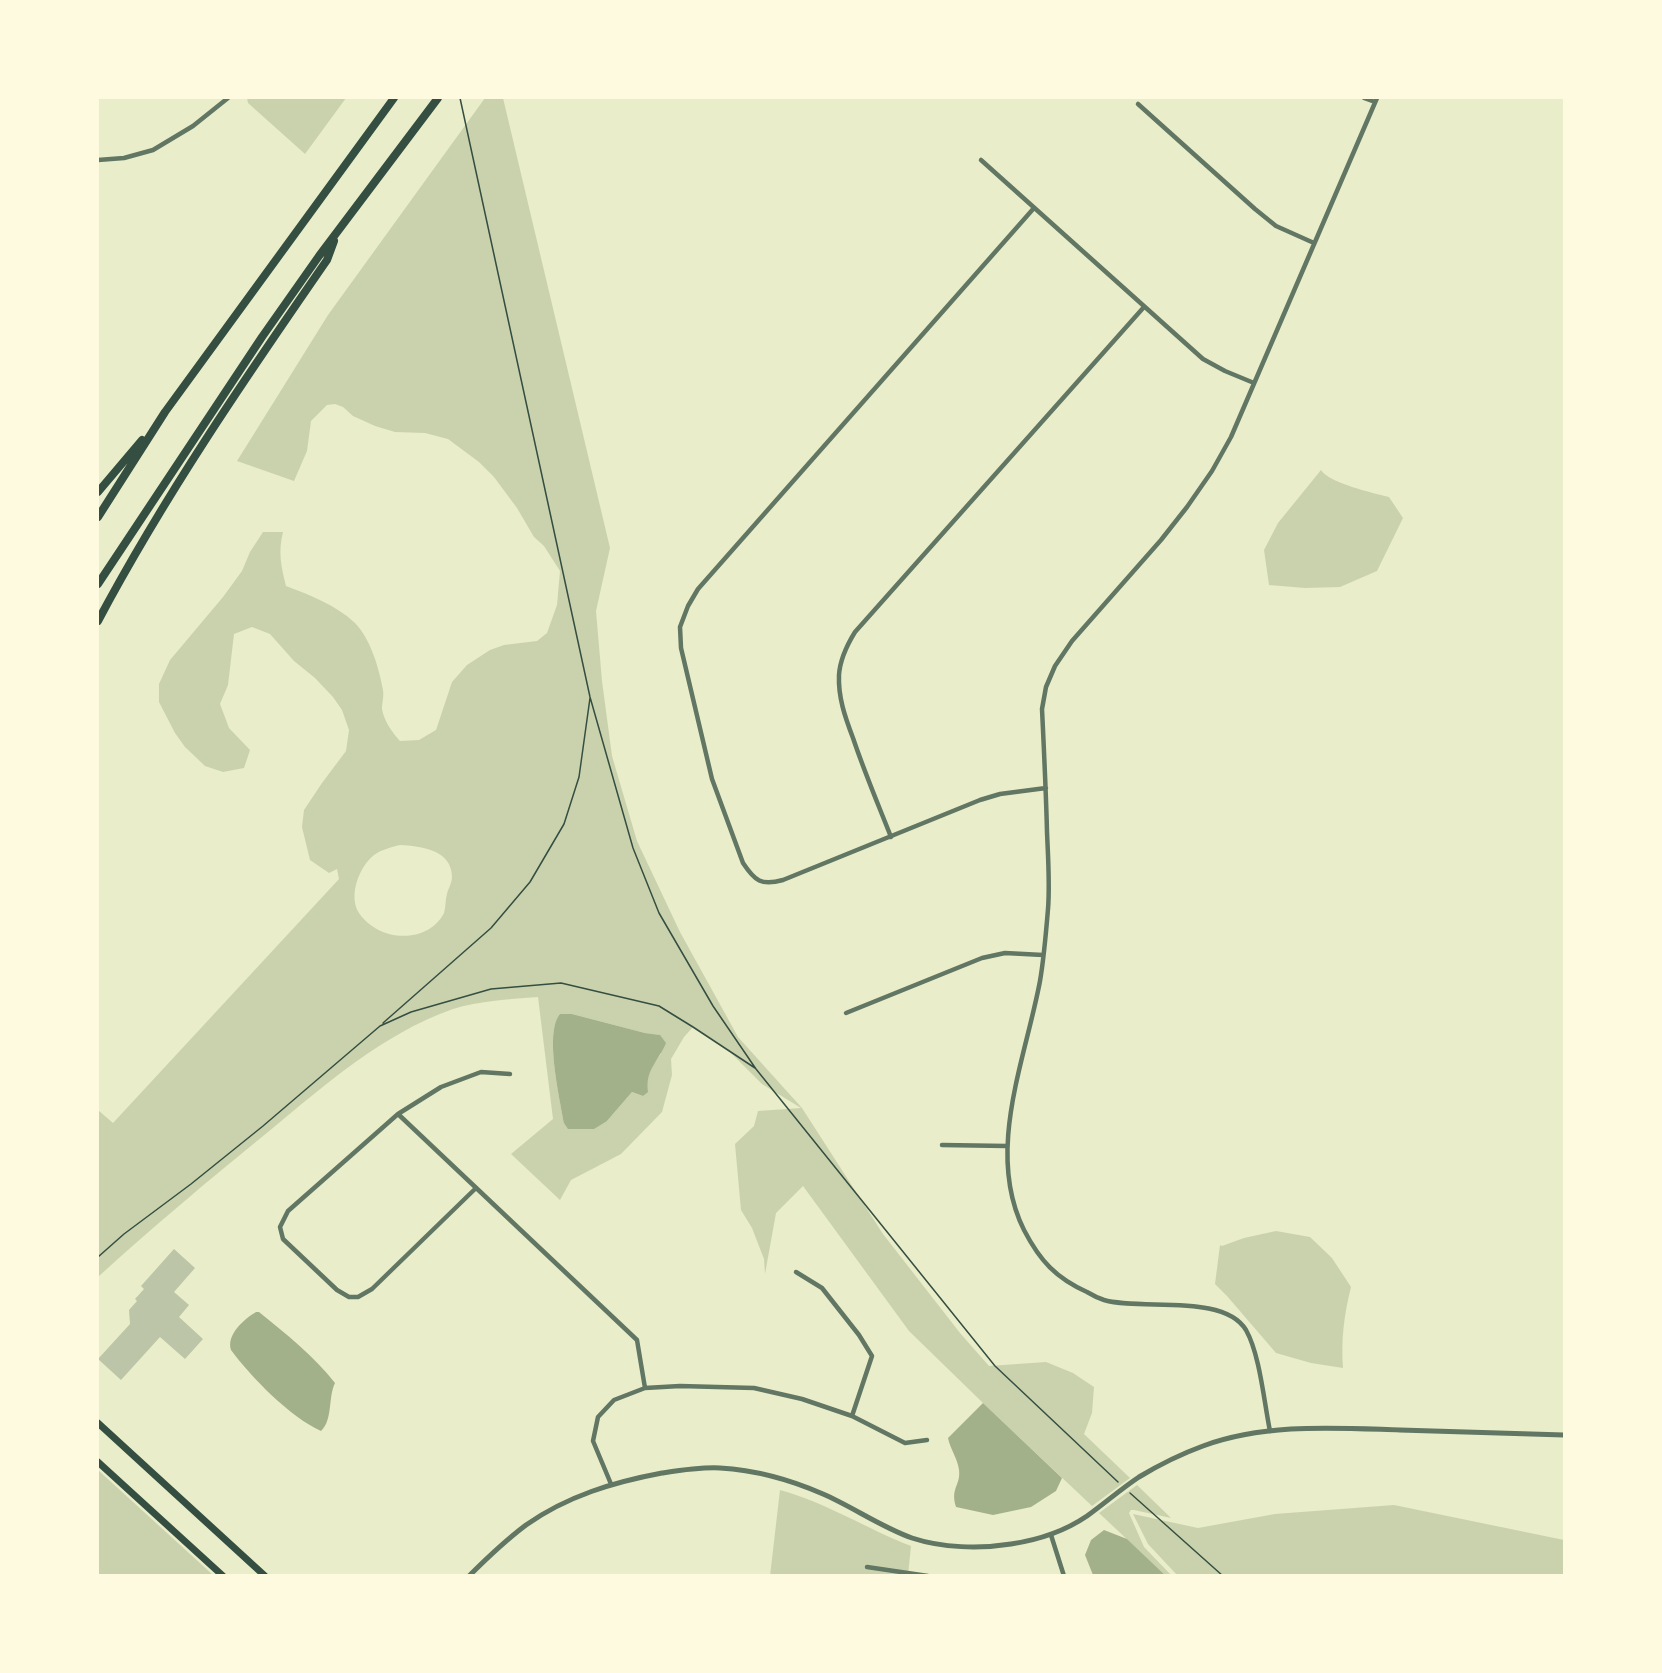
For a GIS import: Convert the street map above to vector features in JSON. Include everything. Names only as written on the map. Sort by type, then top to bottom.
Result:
[{"type":"highway","points":[[98,517],[165,412],[394,98]]},
{"type":"highway","points":[[98,584],[262,337],[438,98]]},
{"type":"highway","points":[[98,621],[135,553],[182,478],[327,260],[339,230]]},
{"type":"highway","points":[[98,492],[165,412]]},
{"type":"main road","points":[[98,1423],[265,1575]]},
{"type":"main road","points":[[98,1430],[123,1446]]},
{"type":"main road","points":[[98,1462],[223,1575]]},
{"type":"street","points":[[98,160],[124,158],[153,150],[193,126],[228,98]]},
{"type":"street","points":[[1270,1431],[1255,1351],[1245,1328],[1228,1314],[1210,1308],[1128,1304],[1103,1300],[1079,1289],[1056,1274],[1039,1256],[1013,1206],[1007,1146],[1010,1118],[1040,982],[1048,906],[1042,709],[1046,687],[1055,666],[1072,641],[1187,507],[1212,471],[1231,437],[1376,100],[1364,98]]},
{"type":"street","points":[[1138,104],[1276,226],[1314,243]]},
{"type":"street","points":[[981,160],[1203,358],[1225,371],[1254,383]]},
{"type":"street","points":[[1034,208],[698,589],[680,627],[681,648],[712,779],[743,863],[751,875],[759,881],[771,883],[783,880],[980,800],[1000,794],[1046,788]]},
{"type":"street","points":[[891,837],[843,709],[839,672],[848,644],[855,632],[1144,307]]},
{"type":"street","points":[[846,1013],[982,958],[1005,952],[1043,955]]},
{"type":"street","points":[[476,1188],[372,1289],[358,1297],[350,1297],[338,1290],[283,1239],[280,1227],[288,1212],[398,1114],[441,1087],[481,1072],[510,1074]]},
{"type":"street","points":[[398,1114],[637,1340],[645,1388]]},
{"type":"street","points":[[942,1145],[1007,1146]]},
{"type":"street","points":[[796,1272],[822,1288],[859,1335],[872,1356],[852,1416]]},
{"type":"street","points":[[611,1484],[593,1441],[598,1417],[614,1400],[645,1388],[680,1386],[754,1388],[802,1399],[852,1416],[905,1443],[927,1440]]},
{"type":"street","points":[[469,1575],[526,1525],[571,1500],[611,1484],[691,1468],[721,1468],[789,1482],[823,1494],[913,1538],[943,1544],[981,1547],[1011,1544],[1051,1535],[1086,1517],[1133,1481],[1173,1459],[1221,1440],[1292,1428],[1564,1435]]},
{"type":"street","points":[[1051,1535],[1064,1575]]},
{"type":"street","points":[[867,1567],[928,1575]]},
{"type":"path","points":[[460,98],[590,697],[633,848],[659,913],[714,1006],[756,1069],[995,1366],[1121,1485]]},
{"type":"path","points":[[98,1257],[124,1234],[263,1126],[491,928],[530,882],[564,824],[579,777],[590,697]]},
{"type":"path","points":[[380,1026],[411,1012],[491,989],[561,983],[659,1006],[756,1069]]},
{"type":"path","points":[[1129,1492],[1223,1575]]},
{"type":"shaded area","points":[[247,98],[346,98],[305,154],[248,103]]},
{"type":"shaded area","points":[[485,98],[503,98],[610,548],[596,611],[602,681],[612,756],[637,841],[680,932],[738,1037],[802,1108],[883,1234],[960,1333],[989,1366],[1046,1362],[1073,1373],[1094,1387],[1092,1413],[1084,1434],[1130,1478],[1092,1506],[909,1331],[803,1186],[776,1213],[765,1274],[764,1259],[752,1228],[741,1210],[735,1144],[754,1126],[758,1111],[801,1108],[762,1084],[726,1048],[693,1027],[671,1059],[672,1075],[662,1112],[621,1154],[571,1180],[560,1200],[511,1154],[553,1119],[538,997],[473,1004],[453,1009],[402,1032],[355,1062],[203,1185],[98,1277],[98,1110],[113,1123],[339,879],[337,869],[329,873],[310,860],[302,827],[304,810],[346,751],[349,730],[342,710],[333,697],[294,661],[270,634],[252,627],[234,634],[228,685],[220,704],[229,728],[250,750],[244,768],[223,772],[205,766],[185,747],[159,702],[159,684],[170,660],[242,571],[250,552],[263,532],[283,532],[281,559],[286,586],[331,606],[355,623],[366,638],[377,664],[383,690],[382,709],[386,722],[400,741],[419,740],[436,730],[452,682],[467,665],[490,650],[504,645],[537,641],[547,633],[557,605],[560,571],[544,546],[534,537],[517,508],[494,477],[479,462],[448,439],[425,433],[395,432],[375,426],[353,416],[343,407],[335,404],[327,405],[311,421],[307,451],[294,481],[237,461],[328,315]],"holes":[[[400,845],[426,848],[441,855],[451,868],[452,877],[444,913],[438,922],[421,933],[401,936],[381,931],[363,919],[356,906],[355,898],[357,882],[369,860],[380,852]],[[560,1014],[572,1014],[659,1035],[661,1054],[651,1067],[643,1096],[632,1092],[607,1121],[564,1122],[553,1050],[555,1023]]]},
{"type":"shaded area","points":[[1321,470],[1342,483],[1389,497],[1403,518],[1377,571],[1340,587],[1305,588],[1269,585],[1264,550],[1278,523]]},
{"type":"shaded area","points":[[560,1014],[572,1014],[660,1035],[666,1043],[650,1072],[648,1092],[643,1096],[632,1092],[607,1121],[594,1129],[568,1129],[564,1123],[553,1050],[555,1023]]},
{"type":"shaded area","points":[[1276,1231],[1310,1237],[1332,1258],[1351,1287],[1342,1347],[1343,1368],[1311,1363],[1276,1353],[1215,1284],[1220,1245]]},
{"type":"shaded area","points":[[259,1312],[299,1345],[335,1383],[329,1415],[321,1431],[284,1406],[249,1372],[231,1350],[230,1344],[234,1333],[241,1323]]},
{"type":"shaded area","points":[[983,1403],[1062,1478],[1056,1491],[1031,1507],[993,1515],[956,1507],[954,1495],[959,1470],[948,1438]]},
{"type":"shaded area","points":[[98,1470],[213,1575],[98,1575]]},
{"type":"shaded area","points":[[1137,1485],[1171,1518],[1134,1510],[1129,1513],[1144,1547],[1171,1575],[1165,1575],[1099,1513]]},
{"type":"shaded area","points":[[780,1490],[831,1509],[911,1546],[908,1575],[770,1576]]},
{"type":"shaded area","points":[[1394,1505],[1564,1540],[1564,1575],[1177,1575],[1148,1544],[1133,1514],[1198,1528],[1275,1514]]},
{"type":"shaded area","points":[[1104,1530],[1127,1539],[1165,1575],[1093,1575],[1085,1555],[1091,1540]]},
{"type":"building","points":[[174,1249],[195,1268],[174,1292],[189,1305],[179,1317],[203,1339],[185,1359],[160,1337],[121,1380],[98,1359],[130,1324],[129,1310],[144,1289],[141,1286]]}]
